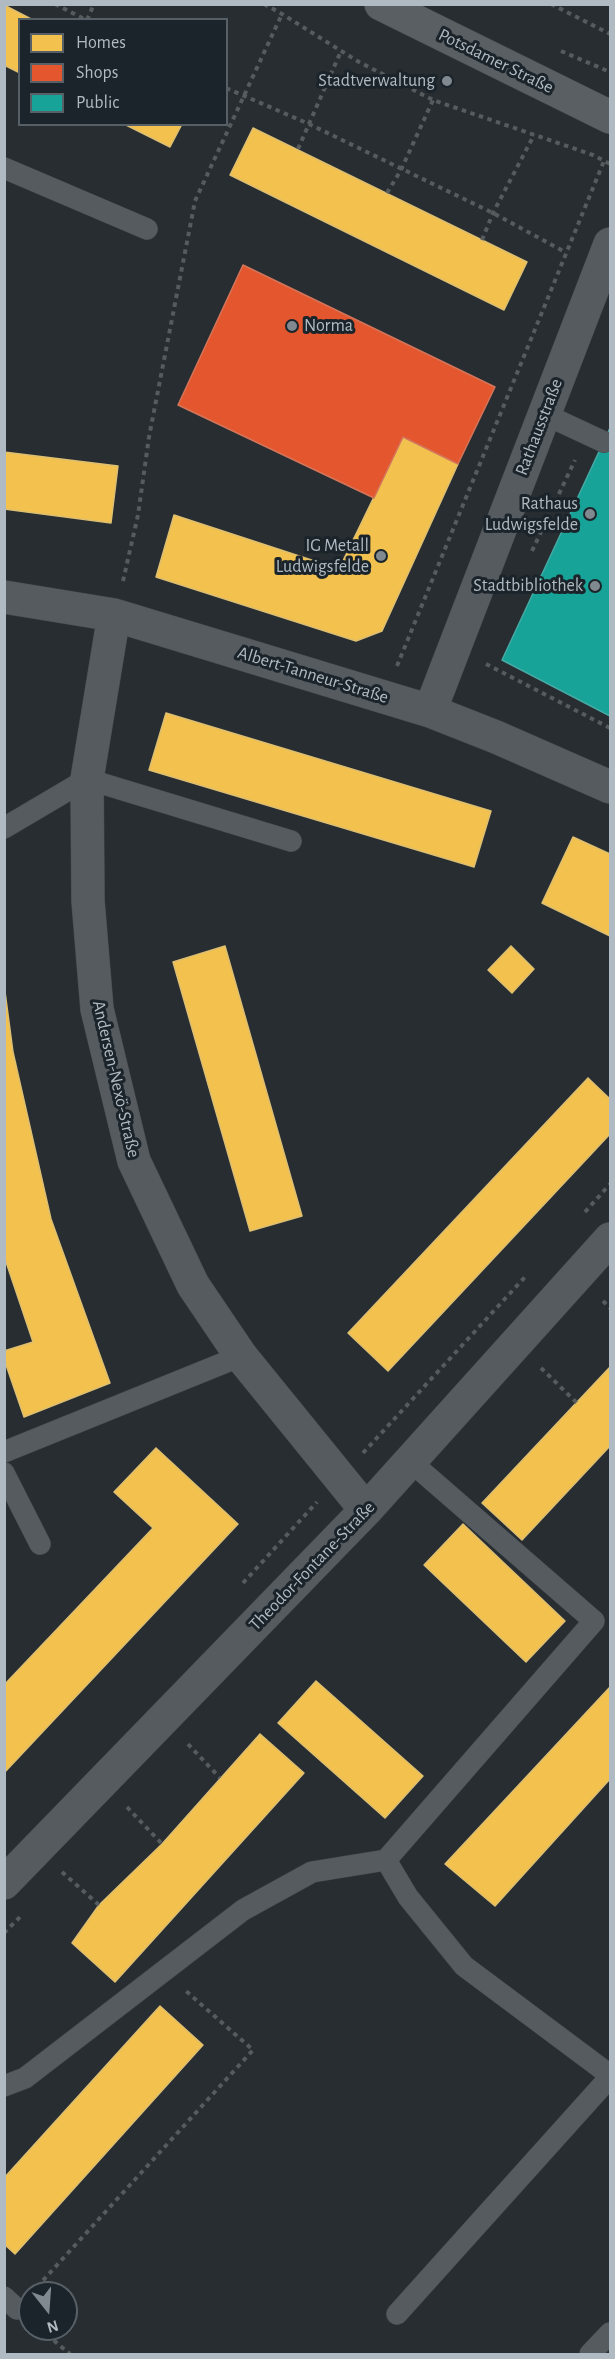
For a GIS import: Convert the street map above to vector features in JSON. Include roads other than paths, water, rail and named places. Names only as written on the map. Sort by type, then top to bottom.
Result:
[{"type":"main road","name":"Potsdamer Straße","points":[[381,4],[610,117]]},
{"type":"street","name":"Rathausstraße","points":[[430,711],[557,419],[610,244]]},
{"type":"street","name":"Albert-Tanneur-Straße","points":[[4,597],[114,615],[430,711],[496,736],[610,787]]},
{"type":"street","name":"Andersen-Nexö-Straße","points":[[114,615],[87,779],[88,901],[97,1009],[134,1161],[193,1285],[241,1356],[366,1510]]},
{"type":"street","name":"Theodor-Fontane-Straße","points":[[4,1883],[366,1510],[610,1239]]},
{"type":"lane","points":[[4,168],[147,229]]},
{"type":"lane","points":[[557,419],[604,442]]},
{"type":"lane","points":[[4,828],[87,779],[291,841]]},
{"type":"lane","points":[[4,1452],[241,1356]]},
{"type":"lane","points":[[4,2086],[25,2078],[243,1910],[312,1872],[386,1860],[594,1621],[411,1462]]},
{"type":"lane","points":[[4,1473],[40,1544]]},
{"type":"lane","points":[[386,1860],[408,1897],[464,1966],[610,2076],[398,2314]]},
{"type":"lane","points":[[590,2355],[610,2333]]},
{"type":"place","name":"Stadtverwaltung","points":[[447,81]]},
{"type":"place","name":"Norma","points":[[292,326]]},
{"type":"place","name":"Rathaus Ludwigsfelde","points":[[590,514]]},
{"type":"place","name":"IG Metall Ludwigsfelde","points":[[381,556]]},
{"type":"place","name":"Stadtbibliothek","points":[[595,586]]}]
